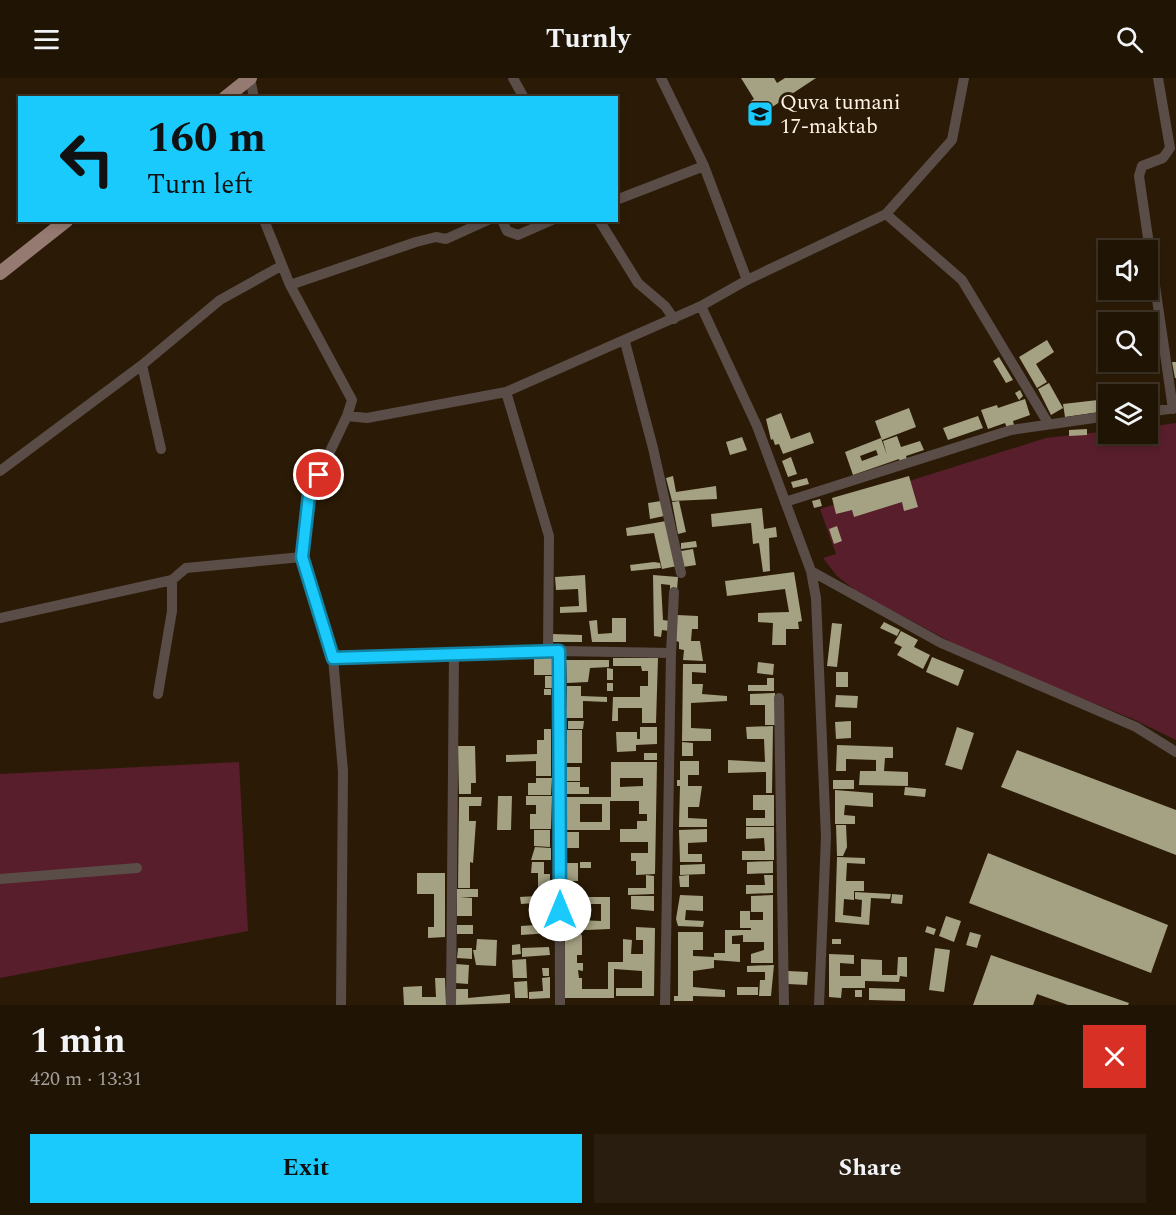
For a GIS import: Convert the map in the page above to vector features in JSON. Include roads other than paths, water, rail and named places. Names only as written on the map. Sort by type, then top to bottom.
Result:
[{"type":"main road","points":[[228,96],[250,78]]},
{"type":"main road","points":[[0,273],[64,222]]},
{"type":"street","points":[[250,78],[254,96]]},
{"type":"street","points":[[513,78],[523,96]]},
{"type":"street","points":[[661,78],[704,166],[747,280]]},
{"type":"street","points":[[347,416],[367,418],[506,392],[625,342],[700,306],[747,280],[886,214],[952,140],[964,78]]},
{"type":"street","points":[[1158,78],[1170,148],[1163,158],[1142,166],[1139,176],[1175,409],[1158,411]]},
{"type":"street","points":[[618,199],[704,166]]},
{"type":"street","points":[[886,214],[962,280],[1048,423]]},
{"type":"street","points":[[265,222],[290,285],[352,400],[347,416],[309,495],[302,557],[333,658],[343,771],[341,1005]]},
{"type":"street","points":[[290,285],[416,242],[436,237],[446,239],[484,222]]},
{"type":"street","points":[[503,222],[507,231],[519,235],[548,222]]},
{"type":"street","points":[[600,222],[638,283],[665,306],[674,319]]},
{"type":"street","points":[[0,471],[142,365],[220,300],[281,266]]},
{"type":"street","points":[[700,306],[757,426],[811,571],[816,598],[826,837],[819,1005]]},
{"type":"street","points":[[625,342],[659,470],[681,573]]},
{"type":"street","points":[[142,365],[161,449]]},
{"type":"street","points":[[506,392],[549,536],[554,651],[560,1005]]},
{"type":"street","points":[[785,502],[1011,430],[1098,417]]},
{"type":"street","points":[[0,618],[172,580],[186,568],[302,557]]},
{"type":"street","points":[[811,571],[941,643],[1136,727],[1176,752]]},
{"type":"street","points":[[158,694],[172,610],[172,580]]},
{"type":"street","points":[[665,1005],[674,592]]},
{"type":"street","points":[[333,658],[554,651],[671,653]]},
{"type":"street","points":[[452,1005],[454,653]]},
{"type":"street","points":[[779,698],[784,1005]]},
{"type":"street","points":[[0,879],[137,867]]},
{"type":"place","name":"Quva tumani 17-maktab","points":[[760,114]]}]
